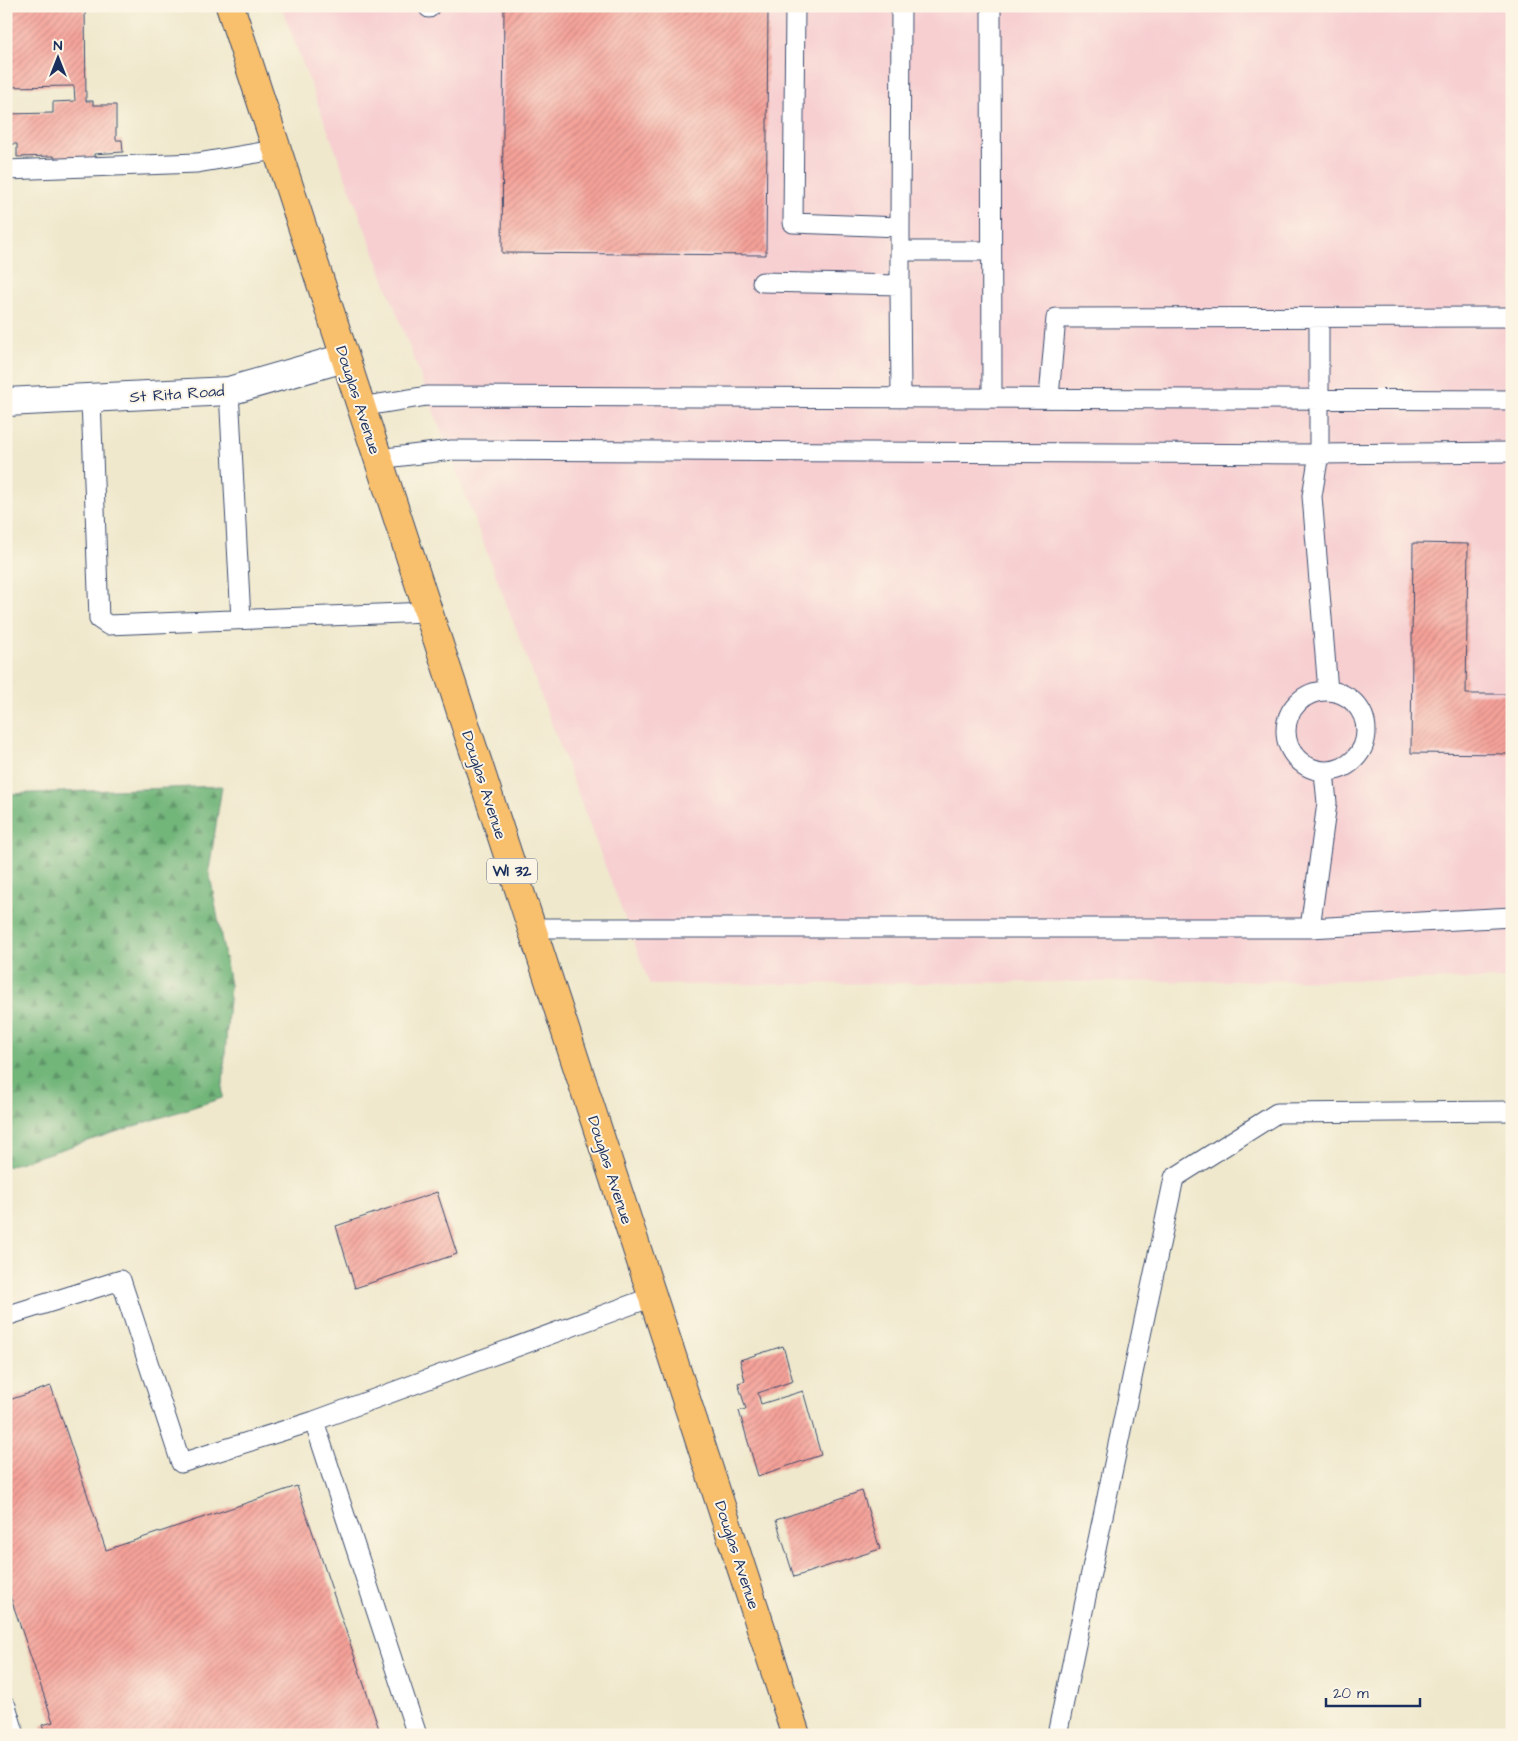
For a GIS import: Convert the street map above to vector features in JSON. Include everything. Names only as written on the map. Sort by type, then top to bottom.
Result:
[{"type":"main road","name":"Douglas Avenue","points":[[230,6],[275,150],[796,1735]]},
{"type":"street","name":"St Rita Road","points":[[6,402],[229,391],[344,358]]},
{"type":"lane","points":[[795,6],[793,223],[900,227]]},
{"type":"lane","points":[[901,6],[901,397]]},
{"type":"lane","points":[[991,6],[992,397]]},
{"type":"lane","points":[[6,170],[197,163],[275,150]]},
{"type":"lane","points":[[900,251],[991,251]]},
{"type":"lane","points":[[762,282],[900,285]]},
{"type":"lane","points":[[1049,397],[1056,318],[1512,317]]},
{"type":"lane","points":[[1319,318],[1319,454],[1312,496],[1328,691]]},
{"type":"lane","points":[[229,391],[241,620]]},
{"type":"lane","points":[[360,407],[427,396],[1512,400]]},
{"type":"lane","points":[[91,399],[99,619],[108,625],[427,612]]},
{"type":"lane","points":[[378,459],[452,450],[1319,454],[1512,452]]},
{"type":"lane","points":[[1328,691],[1348,698],[1362,713],[1366,726],[1366,740],[1360,753],[1351,763],[1338,770],[1324,772],[1312,769],[1301,763],[1292,753],[1287,742],[1286,729],[1288,717],[1295,706],[1304,698],[1328,691]]},
{"type":"lane","points":[[1310,928],[1327,803],[1324,772]]},
{"type":"lane","points":[[531,928],[1310,928],[1512,917]]},
{"type":"lane","points":[[1058,1735],[1174,1178],[1276,1113],[1512,1111]]},
{"type":"lane","points":[[6,1316],[122,1280],[181,1464],[314,1420],[652,1297]]},
{"type":"lane","points":[[314,1420],[417,1735]]},
{"type":"lane","points":[[6,1706],[15,1735]]},
{"type":"shaded area","points":[[281,6],[1512,6],[1512,979],[650,985]]},
{"type":"green space","points":[[222,786],[209,870],[230,985],[222,1098],[6,1167],[6,794]]},
{"type":"building","points":[[6,6],[85,6],[86,101],[93,101],[93,105],[116,105],[116,140],[122,140],[123,152],[94,154],[94,159],[55,160],[54,156],[17,157],[17,144],[7,144],[6,114],[53,113],[53,102],[75,101],[74,86],[6,87]]},
{"type":"building","points":[[504,6],[768,6],[766,255],[502,253]]},
{"type":"building","points":[[1413,543],[1468,544],[1466,694],[1512,694],[1512,754],[1411,753]]},
{"type":"building","points":[[437,1192],[457,1254],[355,1288],[336,1226]]},
{"type":"building","points":[[783,1346],[793,1381],[758,1393],[761,1404],[803,1391],[821,1455],[758,1476],[739,1411],[746,1409],[738,1383],[745,1381],[740,1360]]},
{"type":"building","points":[[51,1386],[106,1550],[297,1486],[381,1735],[46,1735],[42,1725],[53,1722],[6,1584],[6,1401]]},
{"type":"building","points":[[862,1491],[880,1549],[794,1577],[776,1520]]}]
